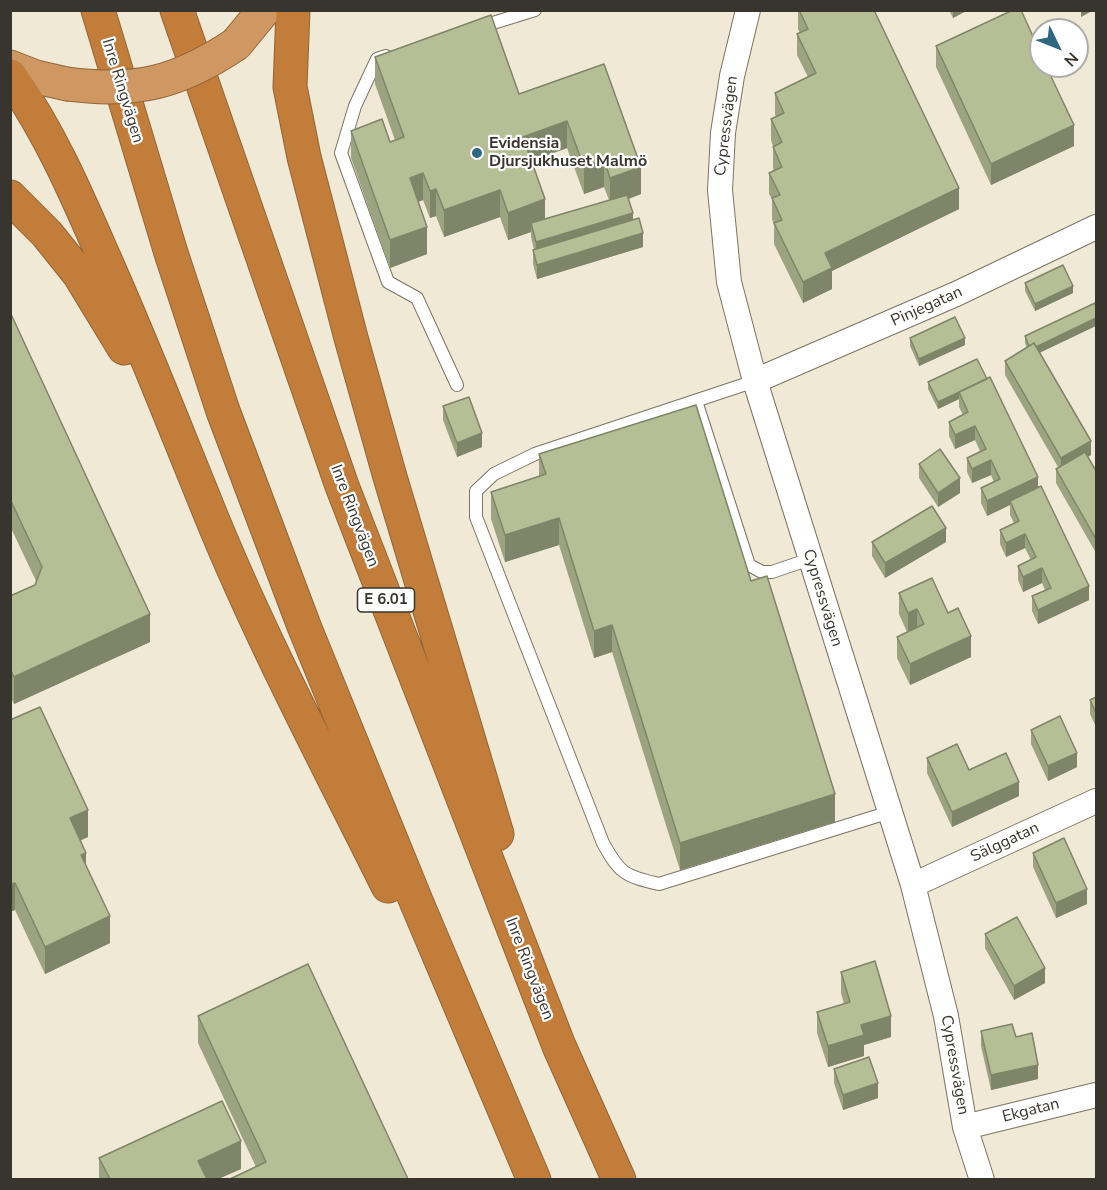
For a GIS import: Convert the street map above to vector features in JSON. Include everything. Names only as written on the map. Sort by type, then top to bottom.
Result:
[{"type":"highway","name":"Inre Ringvägen","points":[[98,10],[171,253],[236,443],[304,626],[416,901],[534,1179]]},
{"type":"highway","name":"Inre Ringvägen","points":[[177,10],[342,486],[559,1046],[620,1179]]},
{"type":"highway","points":[[10,67],[36,77],[98,88],[130,87],[164,81],[191,71],[236,44],[264,10]]},
{"type":"highway","points":[[293,10],[290,87],[306,168],[390,477],[470,738],[559,1046]]},
{"type":"highway","points":[[10,76],[46,131],[69,177],[143,347],[224,547],[293,696],[520,1149]]},
{"type":"highway","points":[[10,197],[47,234],[80,274],[133,363],[203,496]]},
{"type":"street","name":"Cypressvägen","points":[[748,10],[732,76],[723,133],[720,190],[729,282],[755,381],[913,885],[945,1016],[964,1128],[982,1179]]},
{"type":"street","name":"Pinjegatan","points":[[755,381],[956,294],[1096,227]]},
{"type":"street","name":"Sälggatan","points":[[913,885],[1096,801]]},
{"type":"street","name":"Ekgatan","points":[[964,1128],[1096,1095]]},
{"type":"lane","points":[[470,29],[535,10]]},
{"type":"lane","points":[[396,52],[377,59],[355,106],[341,153],[388,282],[417,298],[457,385]]},
{"type":"lane","points":[[755,381],[535,454],[494,474],[476,491],[476,517],[603,843],[616,865],[634,878],[659,884],[890,812]]},
{"type":"lane","points":[[696,401],[749,565],[762,572],[772,572],[810,559]]},
{"type":"building","points":[[799,10],[874,10],[959,188],[825,253],[832,268],[803,282],[774,223],[782,220],[772,198],[780,195],[769,173],[782,167],[773,147],[782,142],[771,119],[784,113],[775,93],[816,73],[797,34],[808,29]]},
{"type":"building","points":[[1013,10],[1021,10],[1029,28],[1029,78],[1052,78],[1074,125],[991,164],[936,46]]},
{"type":"building","name":"Evidensia Djursjukhuset Malmö","points":[[491,15],[519,94],[604,64],[641,167],[610,178],[604,159],[584,167],[567,121],[523,137],[545,199],[508,213],[500,190],[444,210],[436,189],[430,191],[423,173],[410,178],[427,227],[390,240],[351,131],[382,119],[390,142],[404,137],[375,57]]},
{"type":"building","points":[[627,195],[633,213],[536,242],[531,223]]},
{"type":"building","points":[[639,218],[643,233],[537,265],[533,250]]},
{"type":"building","points":[[1063,265],[1073,286],[1035,304],[1025,283]]},
{"type":"building","points":[[1095,303],[1096,318],[1036,347],[1034,343],[1029,346],[1025,336]]},
{"type":"building","points":[[10,312],[150,614],[14,677],[10,669],[10,596],[35,585],[42,567],[10,499]]},
{"type":"building","points":[[955,317],[965,338],[919,359],[910,338]]},
{"type":"building","points":[[1034,343],[1091,441],[1061,458],[1005,361]]},
{"type":"building","points":[[977,359],[987,379],[938,402],[928,382]]},
{"type":"building","points":[[990,377],[1038,477],[987,501],[981,488],[1000,479],[991,460],[972,469],[967,458],[986,449],[975,426],[955,435],[949,422],[968,412],[959,392]]},
{"type":"building","points":[[469,397],[482,433],[457,443],[443,406]]},
{"type":"building","points":[[696,405],[751,581],[767,576],[835,794],[680,843],[612,625],[594,631],[559,518],[505,535],[491,492],[546,474],[539,454]]},
{"type":"building","points":[[940,449],[960,478],[938,493],[919,464]]},
{"type":"building","points":[[1085,452],[1096,471],[1096,539],[1056,469]]},
{"type":"building","points":[[1041,486],[1089,586],[1038,610],[1032,596],[1051,588],[1042,568],[1023,577],[1018,566],[1036,557],[1025,534],[1006,543],[1000,530],[1019,521],[1010,501]]},
{"type":"building","points":[[932,506],[946,528],[885,563],[872,542]]},
{"type":"building","points":[[932,578],[948,613],[958,608],[971,636],[910,664],[897,637],[924,624],[917,609],[908,613],[899,593]]},
{"type":"building","points":[[1096,697],[1096,713],[1090,700]]},
{"type":"building","points":[[40,707],[88,810],[70,818],[86,853],[81,855],[110,916],[45,947],[15,883],[10,885],[10,720]]},
{"type":"building","points":[[1060,716],[1077,753],[1048,766],[1031,730]]},
{"type":"building","points":[[957,744],[969,770],[1006,753],[1019,782],[952,812],[927,758]]},
{"type":"building","points":[[1064,838],[1087,889],[1056,903],[1033,853]]},
{"type":"building","points":[[1017,917],[1045,968],[1014,986],[985,934]]},
{"type":"building","points":[[875,961],[891,1016],[861,1025],[864,1035],[828,1046],[817,1012],[850,1002],[841,972]]},
{"type":"building","points":[[308,964],[408,1179],[230,1179],[266,1162],[198,1016]]},
{"type":"building","points":[[1012,1024],[1016,1037],[1032,1033],[1038,1065],[991,1075],[981,1031]]},
{"type":"building","points":[[869,1057],[878,1083],[843,1095],[834,1069]]},
{"type":"building","points":[[222,1101],[241,1141],[198,1161],[207,1179],[110,1179],[99,1158]]},
{"type":"place","name":"Evidensia Djursjukhuset Malmö","points":[[477,153]]}]
